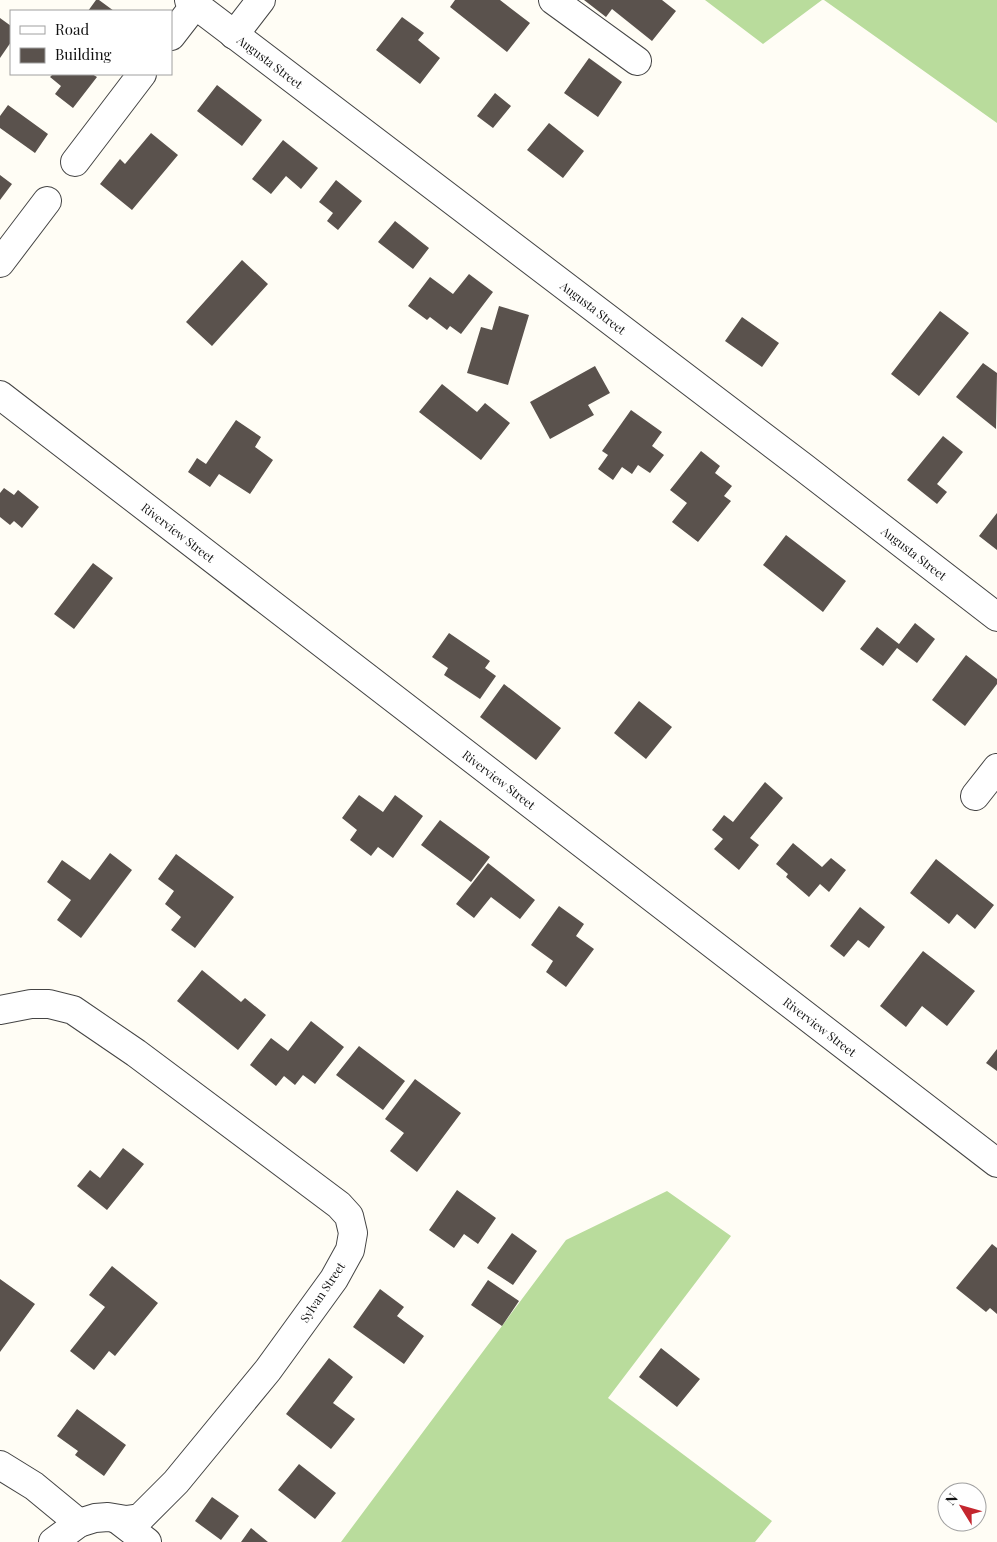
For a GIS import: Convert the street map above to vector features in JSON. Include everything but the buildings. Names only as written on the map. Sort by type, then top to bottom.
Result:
[{"type":"street","points":[[234,35],[261,0]]},
{"type":"street","points":[[553,0],[637,62]]},
{"type":"street","points":[[172,34],[192,2]]},
{"type":"street","name":"Augusta Street","points":[[192,2],[997,617]]},
{"type":"street","points":[[75,162],[141,75]]},
{"type":"street","points":[[0,263],[47,201]]},
{"type":"street","name":"Riverview Street","points":[[0,395],[997,1163]]},
{"type":"street","points":[[975,796],[997,768]]},
{"type":"street","name":"Sylvan Street","points":[[0,1010],[31,1004],[49,1004],[72,1010],[136,1053],[339,1205],[349,1216],[353,1233],[350,1250],[334,1279],[268,1370],[159,1500],[140,1518],[126,1520],[108,1517],[95,1518],[79,1523],[53,1542]]},
{"type":"street","points":[[0,1465],[34,1486],[79,1523]]},
{"type":"street","points":[[117,1519],[147,1542]]},
{"type":"green space","points":[[705,0],[822,0],[763,44]]},
{"type":"green space","points":[[824,0],[997,0],[997,123]]},
{"type":"green space","points":[[667,1191],[731,1236],[608,1398],[772,1521],[755,1542],[341,1542],[566,1240]]}]
